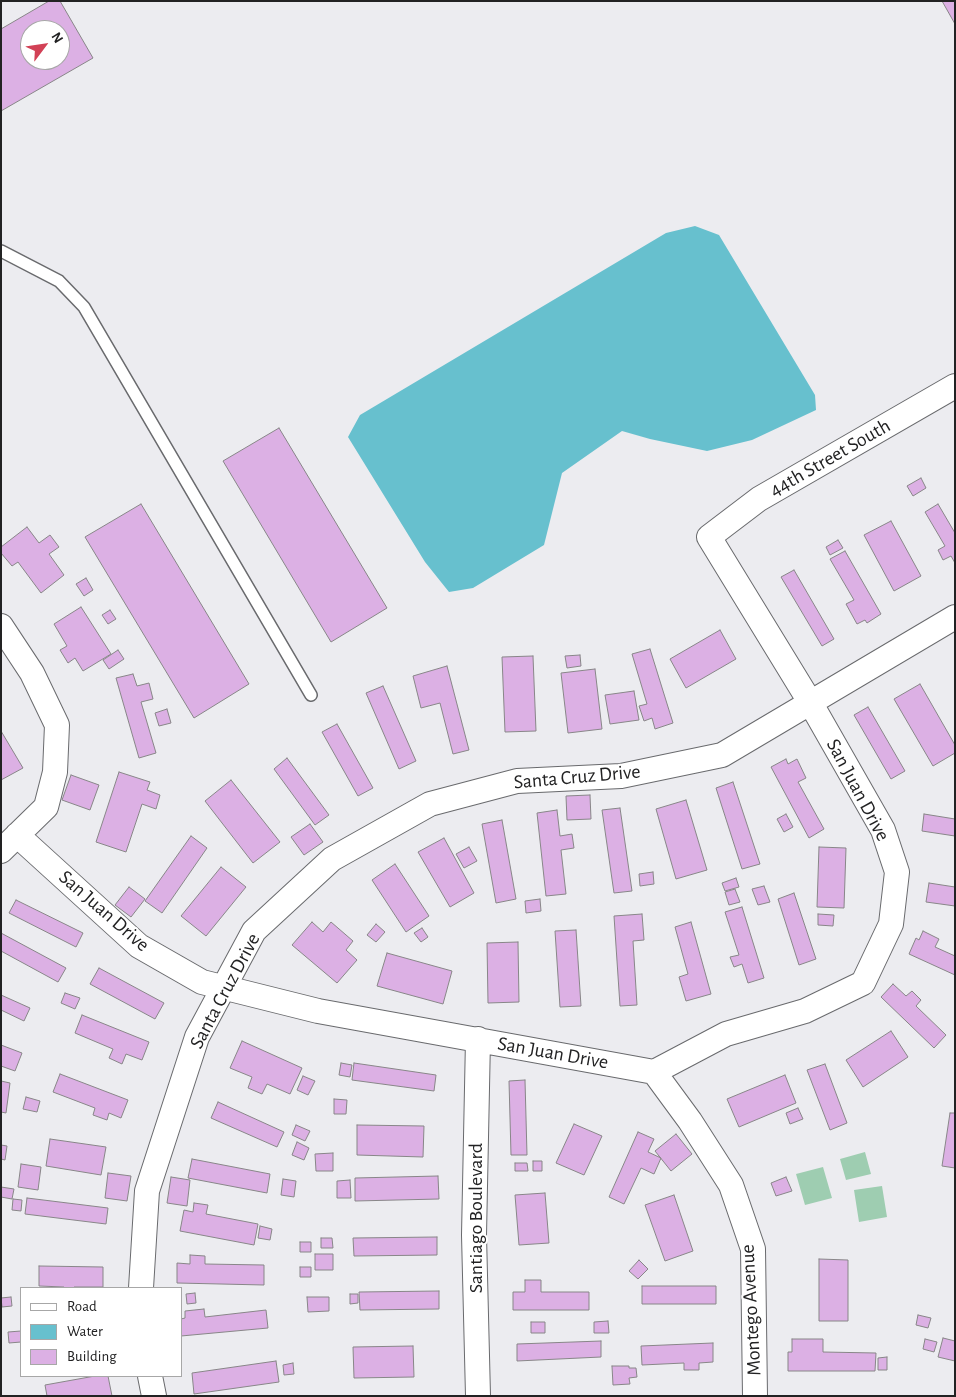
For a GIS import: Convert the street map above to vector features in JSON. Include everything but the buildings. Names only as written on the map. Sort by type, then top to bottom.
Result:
[{"type":"street","name":"44th Street South","points":[[709,537],[759,499],[955,386]]},
{"type":"street","name":"San Juan Drive","points":[[1,626],[32,673],[57,725],[55,772],[46,807],[9,843],[139,946],[202,982],[318,1011],[654,1072],[726,1034],[805,1011],[863,983],[891,924],[897,872],[883,830],[810,702],[709,537]]},
{"type":"street","name":"Santa Cruz Drive","points":[[141,1287],[147,1191],[197,1037],[254,931],[332,859],[430,804],[517,781],[621,776],[722,755],[955,616]]},
{"type":"street","name":"Santiago Boulevard","points":[[478,1039],[474,1235],[478,1396]]},
{"type":"street","name":"Montego Avenue","points":[[654,1072],[690,1121],[731,1185],[752,1249],[755,1396]]},
{"type":"street","points":[[150,1377],[154,1396]]},
{"type":"lane","points":[[1,252],[59,281],[84,307],[311,695]]},
{"type":"green space","points":[[865,1152],[871,1174],[846,1180],[840,1159]]},
{"type":"green space","points":[[823,1167],[832,1198],[805,1205],[796,1174]]},
{"type":"green space","points":[[882,1186],[887,1217],[859,1222],[854,1190]]},
{"type":"water","points":[[695,226],[719,235],[815,395],[816,410],[752,440],[707,451],[622,431],[562,473],[544,545],[473,588],[449,592],[425,562],[348,437],[360,415],[666,233]]}]
